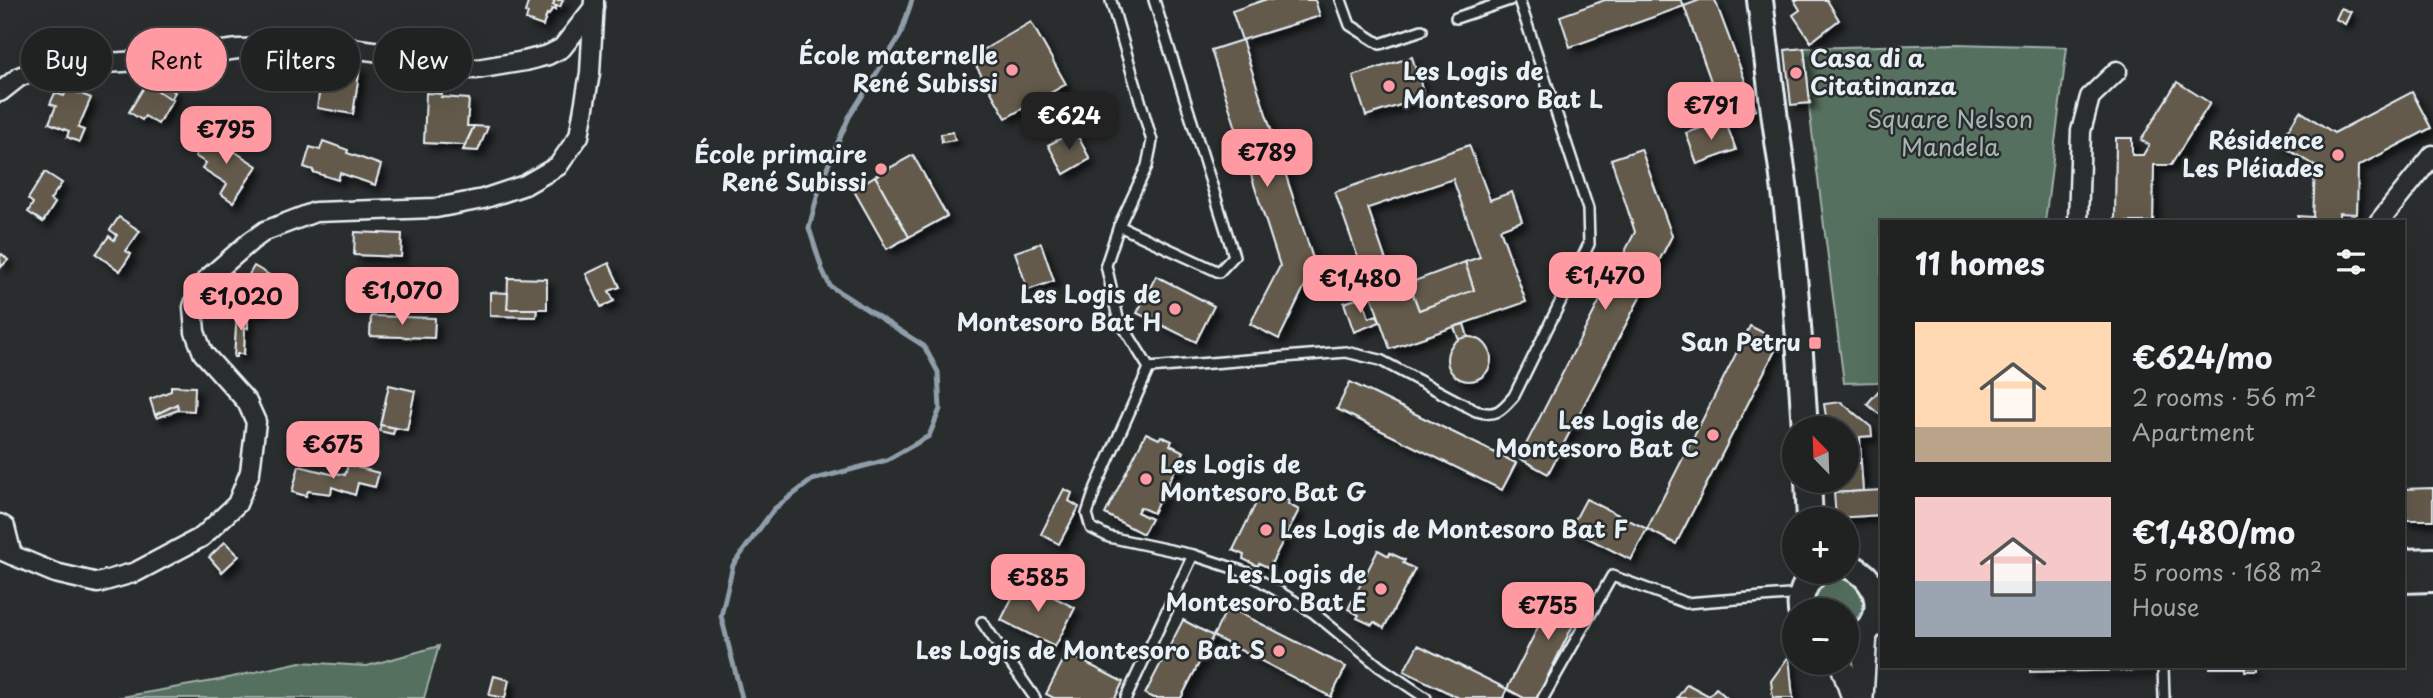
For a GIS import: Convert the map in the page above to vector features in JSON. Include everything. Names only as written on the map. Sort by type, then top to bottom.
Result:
[{"type":"main road","points":[[1760,0],[1780,148],[1800,344],[1804,416]]},
{"type":"main road","points":[[2405,562],[2433,561]]},
{"type":"main road","points":[[2405,580],[2433,579]]},
{"type":"main road","points":[[1859,634],[1874,621],[1878,609],[1871,582]]},
{"type":"street","points":[[0,92],[19,77],[44,67],[154,60],[237,49],[336,46],[388,53],[429,68],[477,69],[526,61],[562,48],[594,3]]},
{"type":"street","points":[[0,524],[5,527],[6,552],[55,573],[99,583],[136,572],[202,537],[237,504],[250,472],[256,422],[247,402],[203,353],[195,332],[193,307],[207,279],[265,231],[315,212],[436,208],[483,199],[525,185],[558,166],[579,136],[590,73],[594,3]]},
{"type":"street","points":[[2078,220],[2081,131],[2090,97],[2117,71]]},
{"type":"street","points":[[2381,220],[2433,155]]},
{"type":"street","points":[[1859,667],[1862,698]]},
{"type":"street","points":[[1845,675],[1853,698]]},
{"type":"lane","points":[[1113,0],[1152,141],[1147,166],[1119,226],[1106,265],[1118,318],[1149,368]]},
{"type":"lane","points":[[1119,226],[1219,272],[1234,256],[1154,0]]},
{"type":"lane","points":[[1341,0],[1350,25],[1380,44],[1422,30]]},
{"type":"lane","points":[[1456,18],[1510,0]]},
{"type":"lane","points":[[1149,368],[1346,352],[1380,360],[1476,411],[1489,415],[1502,410],[1514,396],[1589,244],[1588,209],[1519,0]]},
{"type":"lane","points":[[1149,368],[1096,486],[1087,514],[1091,528],[1109,537],[1193,555],[1248,573],[1314,613],[1380,667],[1426,698]]},
{"type":"lane","points":[[1126,698],[1193,555]]},
{"type":"lane","points":[[1543,698],[1612,576],[1686,603],[1782,602]]},
{"type":"lane","points":[[982,622],[1035,698]]},
{"type":"lane","points":[[2163,668],[2164,698]]},
{"type":"green space","name":"Square Nelson Mandela","points":[[1955,44],[2067,47],[2045,220],[1880,220],[1879,382],[1844,383],[1810,116],[1804,48]]},
{"type":"green space","points":[[1857,584],[1863,596],[1861,613],[1859,615],[1859,598],[1814,598],[1821,585]]},
{"type":"green space","points":[[439,646],[424,698],[116,698],[219,680],[300,662],[367,666]]},
{"type":"building","points":[[529,0],[555,0],[555,10],[552,9],[549,15],[547,14],[543,26],[526,20],[528,13],[525,12]]},
{"type":"building","points":[[555,0],[563,0],[560,7],[553,5]]},
{"type":"building","points":[[1264,0],[1315,0],[1320,16],[1242,40],[1232,11]]},
{"type":"building","points":[[1605,0],[1681,0],[1684,6],[1570,47],[1560,16]]},
{"type":"building","points":[[1700,0],[1715,0],[1756,110],[1725,120],[1684,6]]},
{"type":"building","points":[[1794,0],[1827,0],[1839,20],[1811,42],[1793,15],[1800,10]]},
{"type":"building","points":[[2341,8],[2351,12],[2345,24],[2336,19]]},
{"type":"building","points":[[1031,22],[1066,84],[1006,118],[971,57]]},
{"type":"building","points":[[1242,40],[1315,265],[1279,339],[1250,324],[1280,266],[1211,50]]},
{"type":"building","points":[[1804,48],[1810,103],[1791,105],[1785,50]]},
{"type":"building","name":"Les Logis de Montesoro Bat L","points":[[1412,57],[1425,97],[1366,116],[1353,76]]},
{"type":"building","name":"Résidence Les Pléiades","points":[[2177,82],[2210,103],[2171,165],[2154,165],[2153,220],[2115,220],[2116,138],[2132,138],[2132,155],[2143,155],[2149,145],[2141,140]]},
{"type":"building","points":[[66,91],[74,91],[91,98],[78,128],[84,130],[79,142],[67,137],[69,131],[49,123],[56,106],[50,104],[55,93],[64,96]]},
{"type":"building","points":[[142,91],[158,91],[173,100],[158,124],[145,116],[142,120],[129,112]]},
{"type":"building","points":[[157,91],[173,91],[171,99]]},
{"type":"building","points":[[320,91],[356,91],[353,114],[317,108]]},
{"type":"building","name":"Résidence Les Pléiades","points":[[2412,92],[2431,128],[2358,166],[2357,214],[2339,213],[2339,220],[2298,220],[2298,216],[2313,217],[2315,166],[2279,144],[2300,111],[2334,133]]},
{"type":"building","points":[[426,93],[469,99],[467,126],[474,126],[465,145],[424,143]]},
{"type":"building","points":[[1725,120],[1736,150],[1697,164],[1686,133]]},
{"type":"building","points":[[474,126],[488,127],[478,151],[463,150]]},
{"type":"building","points":[[1075,131],[1090,159],[1064,174],[1048,145]]},
{"type":"building","points":[[953,132],[955,140],[942,142],[941,134]]},
{"type":"building","points":[[209,135],[257,166],[233,202],[221,194],[227,184],[202,168],[206,163],[195,156]]},
{"type":"building","points":[[323,141],[381,165],[375,185],[340,173],[338,180],[304,167],[310,147],[320,150]]},
{"type":"building","points":[[1469,145],[1490,200],[1512,192],[1522,221],[1500,229],[1526,302],[1390,349],[1335,192]],"holes":[[[1453,179],[1480,257],[1465,262],[1474,290],[1419,310],[1409,283],[1395,287],[1368,208]]]},
{"type":"building","points":[[1641,149],[1672,236],[1548,474],[1519,458],[1635,232],[1611,159]]},
{"type":"building","points":[[913,155],[947,216],[909,237],[875,176]]},
{"type":"building","points":[[45,172],[62,183],[50,200],[55,203],[43,222],[28,212],[33,203],[28,199]]},
{"type":"building","points":[[875,176],[909,237],[887,249],[853,189]]},
{"type":"building","points":[[119,217],[140,231],[126,251],[131,254],[120,271],[96,254],[109,236],[114,240],[117,235],[110,230]]},
{"type":"building","points":[[355,232],[402,234],[401,257],[354,255]]},
{"type":"building","points":[[1041,243],[1054,281],[1028,290],[1015,252]]},
{"type":"building","points":[[2,254],[8,260],[1,267],[0,257]]},
{"type":"building","points":[[1465,262],[1474,290],[1419,310],[1409,283]]},
{"type":"building","points":[[609,263],[620,287],[609,291],[614,301],[601,307],[586,274]]},
{"type":"building","points":[[254,266],[273,277],[269,283],[274,286],[258,314],[234,300]]},
{"type":"building","name":"Les Logis de Montesoro Bat H","points":[[1156,276],[1214,306],[1196,342],[1137,313]]},
{"type":"building","points":[[508,278],[547,279],[547,309],[507,309]]},
{"type":"building","points":[[490,292],[508,293],[507,309],[537,309],[536,317],[490,316]]},
{"type":"building","points":[[1362,297],[1369,318],[1377,315],[1380,322],[1354,332],[1344,303]]},
{"type":"building","points":[[237,312],[248,312],[248,328],[245,327],[244,354],[234,357]]},
{"type":"building","points":[[371,316],[435,318],[434,338],[370,336]]},
{"type":"building","points":[[1464,324],[1468,337],[1459,340],[1454,327]]},
{"type":"building","name":"Les Logis de Montesoro Bat C","points":[[1750,326],[1780,341],[1676,544],[1647,529]]},
{"type":"building","points":[[1469,337],[1484,344],[1491,359],[1484,374],[1469,381],[1454,374],[1447,359],[1454,344]]},
{"type":"building","points":[[1350,382],[1516,463],[1502,490],[1337,409]]},
{"type":"building","points":[[389,385],[415,391],[407,430],[380,425]]},
{"type":"building","points":[[171,386],[195,387],[194,411],[178,410],[177,404],[155,415],[150,399],[171,391]]},
{"type":"building","points":[[1880,389],[1880,413],[1867,404]]},
{"type":"building","points":[[1841,402],[1858,416],[1826,416],[1824,404]]},
{"type":"building","points":[[177,404],[178,410],[157,418],[155,415]]},
{"type":"building","points":[[1859,417],[1871,427],[1872,436],[1860,437],[1861,463]]},
{"type":"building","points":[[381,425],[395,428],[393,434],[379,431]]},
{"type":"building","name":"Les Logis de Montesoro Bat G","points":[[1146,433],[1172,441],[1170,445],[1184,452],[1153,513],[1140,507],[1137,512],[1151,519],[1143,534],[1105,514]]},
{"type":"building","points":[[1859,463],[1861,463],[1863,491],[1859,491]]},
{"type":"building","points":[[348,465],[379,473],[375,487],[358,483],[355,495],[332,487],[331,494],[308,491],[306,496],[292,492],[299,466],[345,475]]},
{"type":"building","points":[[2433,488],[2433,520],[2405,520],[2405,489]]},
{"type":"building","points":[[1064,489],[1072,493],[1069,501],[1079,507],[1059,544],[1041,534]]},
{"type":"building","points":[[1880,490],[1880,515],[1859,516],[1859,507],[1835,507],[1834,494]]},
{"type":"building","name":"Les Logis de Montesoro Bat F","points":[[1262,491],[1289,501],[1288,504],[1299,510],[1269,568],[1243,559],[1244,555],[1233,550]]},
{"type":"building","name":"Les Logis de Montesoro Bat C","points":[[1586,499],[1647,529],[1631,560],[1570,529]]},
{"type":"building","points":[[225,542],[239,556],[222,572],[209,557]]},
{"type":"building","name":"Les Logis de Montesoro Bat E","points":[[1378,550],[1405,560],[1403,563],[1415,569],[1384,628],[1374,622],[1372,625],[1357,618],[1359,615],[1348,609]]},
{"type":"building","points":[[1021,580],[1075,608],[1055,647],[1001,620]]},
{"type":"building","points":[[1561,581],[1588,595],[1537,698],[1524,698],[1507,689]]},
{"type":"building","name":"Les Logis de Montesoro Bat S","points":[[1228,607],[1346,667],[1331,697],[1213,636]]},
{"type":"building","points":[[1183,620],[1213,636],[1181,698],[1153,698],[1145,694]]},
{"type":"building","points":[[1418,645],[1507,689],[1503,698],[1459,698],[1404,671]]},
{"type":"building","points":[[1067,653],[1123,682],[1115,698],[1054,698],[1046,694]]},
{"type":"building","points":[[1782,666],[1782,675],[1791,675],[1793,698],[1773,698],[1771,681]]},
{"type":"building","points":[[2030,668],[2149,668],[2149,670],[2030,672]]},
{"type":"building","points":[[2245,668],[2257,668],[2257,671],[2245,671]]},
{"type":"building","points":[[494,676],[509,680],[505,698],[489,695]]},
{"type":"building","points":[[1687,684],[1709,696],[1716,688],[1727,698],[1677,698]]},
{"type":"waterway","points":[[742,698],[721,616],[733,565],[774,509],[812,480],[887,460],[929,436],[940,409],[938,372],[924,346],[830,286],[809,228],[821,182],[849,117],[900,36],[912,0]]},
{"type":"place","name":"École maternelle René Subissi","points":[[1012,70]]},
{"type":"place","name":"Casa di a Citatinanza","points":[[1796,73]]},
{"type":"place","name":"Les Logis de Montesoro Bat L","points":[[1389,86]]},
{"type":"place","name":"Résidence Les Pléiades","points":[[2338,155]]},
{"type":"place","name":"École primaire René Subissi","points":[[881,169]]},
{"type":"place","name":"Les Logis de Montesoro Bat H","points":[[1175,309]]},
{"type":"place","name":"San Petru","points":[[1815,343]]},
{"type":"place","name":"Les Logis de Montesoro Bat C","points":[[1713,435]]},
{"type":"place","name":"Les Logis de Montesoro Bat G","points":[[1146,479]]},
{"type":"place","name":"Les Logis de Montesoro Bat F","points":[[1266,530]]},
{"type":"place","name":"Les Logis de Montesoro Bat E","points":[[1381,589]]},
{"type":"place","name":"Les Logis de Montesoro Bat S","points":[[1279,651]]}]
